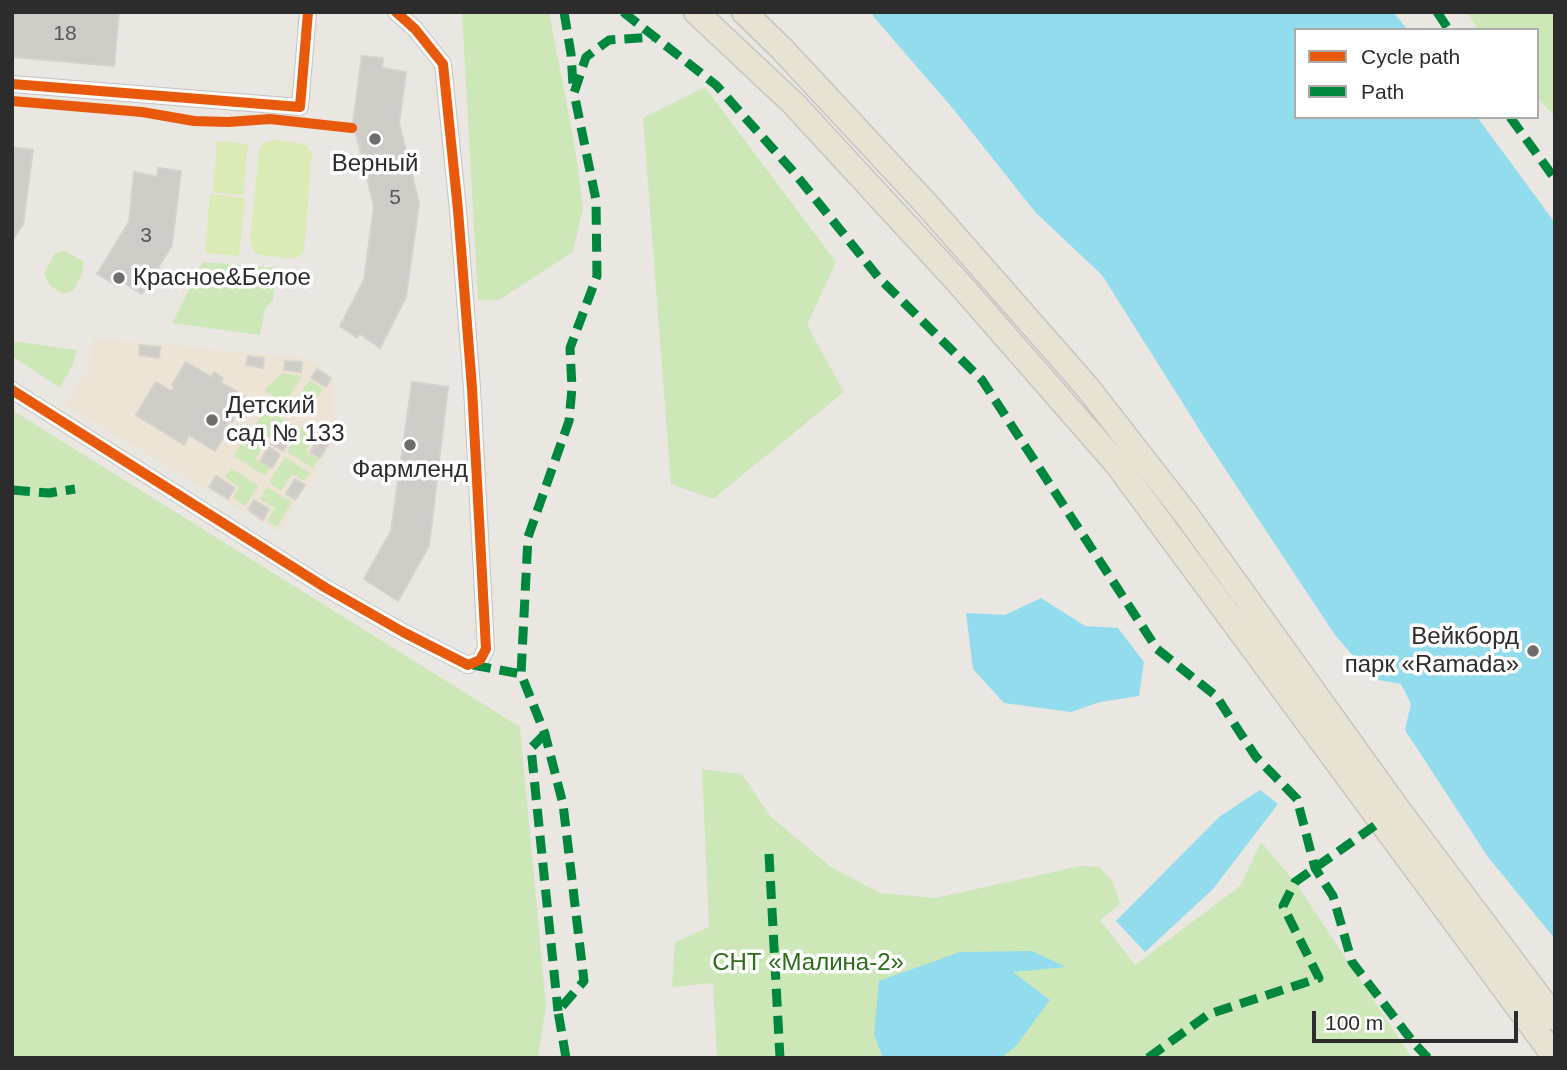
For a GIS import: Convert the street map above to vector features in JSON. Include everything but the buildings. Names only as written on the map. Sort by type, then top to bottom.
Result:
[{"type":"main road","points":[[696,12],[794,104],[958,282],[1117,464],[1555,1057]]},
{"type":"main road","points":[[744,12],[782,49],[929,207],[1087,387],[1186,514],[1397,808],[1555,1018]]},
{"type":"street","points":[[12,84],[300,107],[308,12]]},
{"type":"street","points":[[12,390],[326,588],[468,665],[480,660],[486,649],[473,401],[443,64],[415,29],[396,12]]},
{"type":"shaded area","name":"Детский сад № 133","points":[[93,338],[306,358],[334,377],[333,445],[279,533],[65,405],[89,367]]},
{"type":"green space","points":[[462,12],[549,12],[575,147],[583,207],[573,252],[499,300],[478,300]]},
{"type":"green space","points":[[1466,12],[1555,12],[1555,117],[1539,99],[1539,28],[1478,28]]},
{"type":"green space","points":[[705,87],[836,262],[807,325],[844,392],[713,499],[671,484],[643,118]]},
{"type":"green space","points":[[273,140],[300,143],[312,153],[304,251],[291,259],[256,254],[250,243],[259,151],[264,143]]},
{"type":"green space","points":[[217,141],[248,144],[243,195],[213,192]]},
{"type":"green space","points":[[210,194],[245,198],[239,256],[205,253]]},
{"type":"green space","points":[[65,251],[84,262],[82,274],[73,291],[63,294],[49,285],[44,273],[55,253]]},
{"type":"green space","points":[[203,262],[276,268],[273,300],[265,309],[260,335],[172,323]]},
{"type":"green space","points":[[12,341],[77,350],[60,388],[12,356]]},
{"type":"green space","points":[[282,373],[302,376],[285,404],[264,390]]},
{"type":"green space","points":[[309,380],[323,389],[305,417],[291,409]]},
{"type":"green space","points":[[265,408],[296,427],[291,435],[276,426],[268,439],[252,430]]},
{"type":"green space","points":[[12,410],[520,727],[546,1005],[538,1058],[12,1058]]},
{"type":"green space","points":[[303,426],[316,434],[306,451],[319,459],[313,468],[287,452]]},
{"type":"green space","points":[[247,435],[263,446],[255,459],[270,468],[265,476],[234,456]]},
{"type":"green space","points":[[285,457],[310,473],[304,481],[292,474],[281,491],[269,482]]},
{"type":"green space","points":[[231,468],[259,486],[245,506],[233,498],[239,487],[225,477]]},
{"type":"green space","points":[[267,487],[292,502],[277,527],[267,521],[275,508],[260,499]]},
{"type":"green space","name":"СНТ «Малина-2»","points":[[702,769],[742,774],[770,816],[831,867],[880,893],[935,898],[1081,866],[1099,867],[1111,879],[1120,904],[1100,920],[1135,965],[1240,886],[1261,842],[1295,882],[1412,1058],[717,1058],[713,983],[672,987],[675,942],[709,927]]},
{"type":"water","points":[[873,12],[1393,12],[1406,28],[1294,28],[1294,119],[1478,119],[1506,156],[1555,223],[1555,939],[1488,857],[1405,730],[1411,704],[1401,684],[1373,679],[1335,635],[1206,440],[1102,275],[1036,213],[955,111],[873,16]]},
{"type":"water","points":[[1041,598],[1085,626],[1118,628],[1144,662],[1139,696],[1100,702],[1071,712],[1004,703],[973,669],[966,613],[1005,615]]},
{"type":"water","points":[[1260,790],[1278,804],[1213,889],[1145,952],[1116,921],[1219,817]]},
{"type":"water","points":[[1032,951],[1066,967],[1013,972],[1050,1000],[1015,1047],[1001,1058],[883,1058],[874,1035],[879,981],[960,952]]},
{"type":"marked path","points":[[564,12],[573,85]]},
{"type":"marked path","points":[[623,12],[716,85],[792,170],[879,278],[982,380],[1157,649],[1216,696],[1256,757],[1297,799],[1315,868],[1333,896],[1352,962],[1428,1058]]},
{"type":"marked path","points":[[1437,12],[1448,28]]},
{"type":"marked path","points":[[566,1058],[558,1011],[584,981],[563,804],[545,734],[521,674],[528,537],[569,421],[572,388],[570,348],[597,276],[596,200],[574,93],[586,57],[609,40],[652,37]]},
{"type":"marked path","points":[[1511,119],[1555,179]]},
{"type":"marked path","points":[[12,490],[49,493],[75,489]]},
{"type":"marked path","points":[[473,665],[521,674]]},
{"type":"marked path","points":[[545,734],[531,748],[558,1011]]},
{"type":"marked path","points":[[1148,1058],[1209,1014],[1319,978],[1283,906],[1295,882],[1380,822]]},
{"type":"marked path","points":[[769,854],[780,1058]]},
{"type":"cycle path","points":[[12,84],[300,107],[308,12]]},
{"type":"cycle path","points":[[12,390],[326,588],[468,665],[480,660],[486,649],[472,388],[443,64],[415,29],[396,12]]},
{"type":"cycle path","points":[[12,101],[142,112],[194,121],[270,119],[352,128]]},
{"type":"place","name":"Верный","points":[[375,139]]},
{"type":"place","name":"Красное&Белое","points":[[119,278]]},
{"type":"place","name":"Детский сад № 133","points":[[212,420]]},
{"type":"place","name":"Фармленд","points":[[410,445]]},
{"type":"place","name":"Вейкборд парк «Ramada»","points":[[1533,651]]}]
